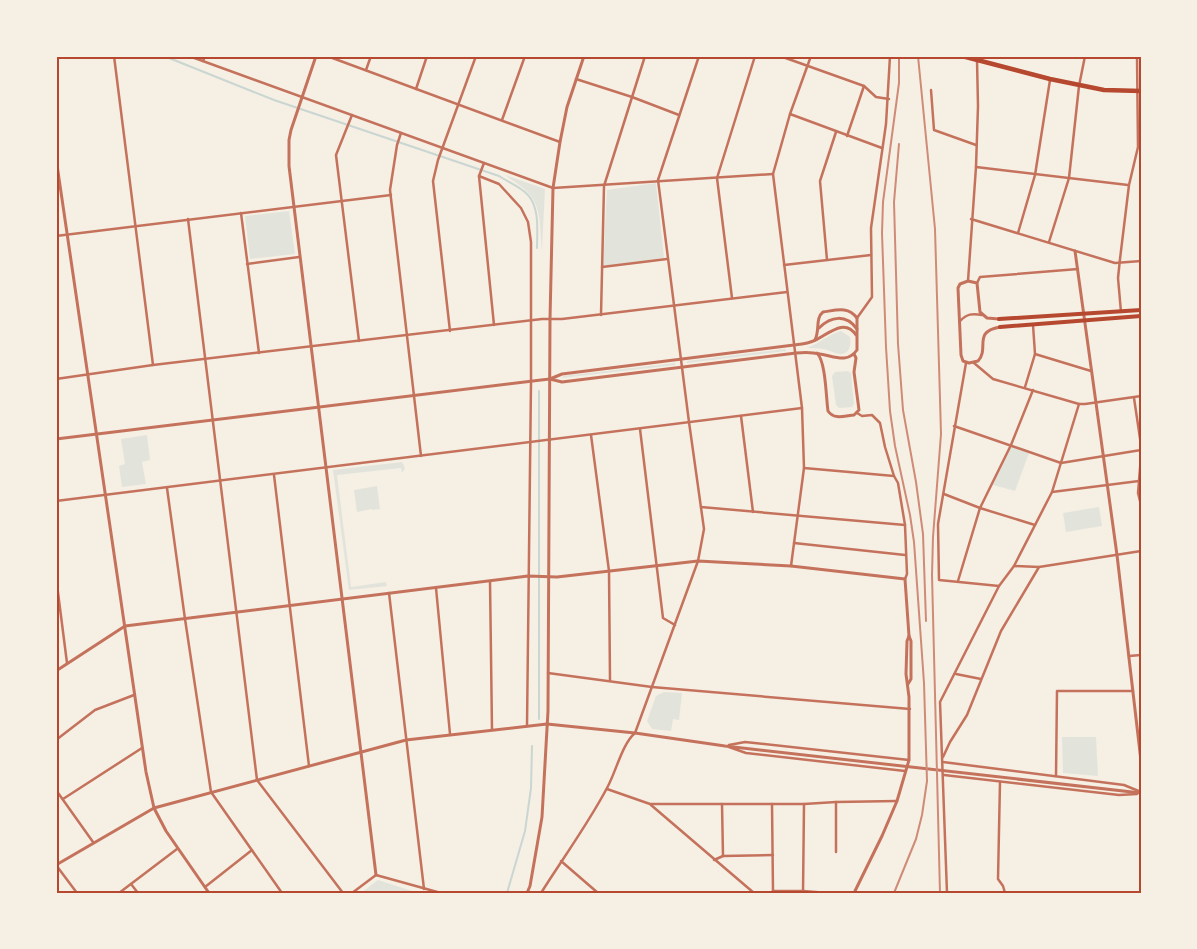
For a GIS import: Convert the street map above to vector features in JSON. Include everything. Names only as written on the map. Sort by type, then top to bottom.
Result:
[{"type":"main road","points":[[962,56],[1079,86],[1104,90],[1139,91]]},
{"type":"main road","points":[[999,319],[1141,310]]},
{"type":"main road","points":[[1000,327],[1141,316]]},
{"type":"street","points":[[114,56],[134,227],[153,366]]},
{"type":"street","points":[[189,56],[301,99],[352,115],[553,188],[773,174]]},
{"type":"street","points":[[203,61],[205,56]]},
{"type":"street","points":[[316,56],[295,114],[288,151],[299,257],[312,347],[376,875]]},
{"type":"street","points":[[326,56],[560,142]]},
{"type":"street","points":[[366,70],[371,56]]},
{"type":"street","points":[[416,89],[427,56]]},
{"type":"street","points":[[450,331],[433,181],[438,160],[476,56]]},
{"type":"street","points":[[502,120],[525,56]]},
{"type":"street","points":[[527,893],[530,886],[542,817],[547,724],[550,319],[553,188],[567,107],[584,56]]},
{"type":"street","points":[[601,315],[604,186],[645,56]]},
{"type":"street","points":[[541,893],[607,789],[628,739],[635,733],[698,561],[704,529],[658,180],[699,56]]},
{"type":"street","points":[[732,298],[717,178],[755,56]]},
{"type":"street","points":[[780,56],[864,86],[876,97],[889,99]]},
{"type":"street","points":[[791,566],[804,468],[802,408],[773,174],[790,114],[810,56]]},
{"type":"street","points":[[857,318],[872,297],[871,228],[889,99],[890,56]]},
{"type":"street","points":[[1049,242],[1069,178],[1079,86],[1085,56]]},
{"type":"street","points":[[1121,312],[1118,278],[1129,185],[1138,147],[1139,91],[1137,56]]},
{"type":"street","points":[[968,281],[978,106],[973,58]]},
{"type":"street","points":[[576,79],[679,115]]},
{"type":"street","points":[[1018,232],[1035,175],[1050,79]]},
{"type":"street","points":[[847,136],[864,86]]},
{"type":"street","points":[[931,90],[934,130],[976,145]]},
{"type":"street","points":[[790,114],[882,148]]},
{"type":"street","points":[[352,115],[336,155],[359,341]]},
{"type":"street","points":[[827,260],[820,181],[836,132]]},
{"type":"street","points":[[401,134],[397,145],[391,195],[421,456]]},
{"type":"street","points":[[56,158],[142,748],[154,808],[177,849],[209,893]]},
{"type":"street","points":[[483,164],[479,174],[494,325]]},
{"type":"street","points":[[976,167],[1129,185]]},
{"type":"street","points":[[479,174],[499,184],[521,208],[528,222],[530,242],[532,382],[529,443],[529,726]]},
{"type":"street","points":[[56,236],[391,195]]},
{"type":"street","points":[[241,213],[258,353]]},
{"type":"street","points":[[188,219],[257,780],[343,893]]},
{"type":"street","points":[[971,219],[1115,263],[1141,261]]},
{"type":"street","points":[[1075,251],[1108,485],[1141,761]]},
{"type":"street","points":[[784,265],[871,255]]},
{"type":"street","points":[[247,264],[299,257]]},
{"type":"street","points":[[602,267],[668,259]]},
{"type":"street","points":[[982,315],[976,283],[980,277],[1078,269]]},
{"type":"street","points":[[976,283],[968,281],[960,284],[958,288],[961,356],[963,361],[966,363],[978,361],[983,354],[982,343],[986,333],[989,330],[1000,327]]},
{"type":"street","points":[[56,379],[532,320],[558,320],[787,292]]},
{"type":"street","points":[[550,379],[562,382],[794,353],[817,353],[842,358],[854,354],[858,347],[857,318],[851,311],[846,309],[824,312],[819,317],[815,340]]},
{"type":"street","points":[[960,321],[964,316],[970,314],[999,319]]},
{"type":"street","points":[[818,328],[825,322],[836,318],[852,322],[858,329]]},
{"type":"street","points":[[1024,387],[1035,354],[1033,325]]},
{"type":"street","points":[[56,439],[532,382],[550,379],[562,374],[793,345],[815,340],[834,329],[843,327],[852,329],[858,338]]},
{"type":"street","points":[[817,353],[820,355],[828,412],[831,416],[872,415],[880,422],[885,447],[898,483],[905,525],[907,574],[905,579],[909,636],[907,641],[906,674],[910,709],[909,760],[897,801],[854,893]]},
{"type":"street","points":[[854,354],[856,358],[854,372],[859,410],[857,414]]},
{"type":"street","points":[[1035,354],[1092,371]]},
{"type":"street","points":[[966,363],[938,524],[939,580],[1000,586]]},
{"type":"street","points":[[974,363],[993,379],[1079,404],[1141,396]]},
{"type":"street","points":[[958,582],[980,508],[1011,445],[1033,390]]},
{"type":"street","points":[[1134,398],[1141,445]]},
{"type":"street","points":[[947,893],[940,702],[1000,586],[1014,566],[1052,492],[1079,404]]},
{"type":"street","points":[[56,501],[802,408]]},
{"type":"street","points":[[741,416],[752,512]]},
{"type":"street","points":[[954,426],[1061,463],[1141,450]]},
{"type":"street","points":[[640,429],[663,618],[675,625]]},
{"type":"street","points":[[592,435],[609,571],[610,680]]},
{"type":"street","points":[[1141,456],[1138,493],[1141,504]]},
{"type":"street","points":[[804,468],[894,476]]},
{"type":"street","points":[[274,475],[309,766]]},
{"type":"street","points":[[1052,492],[1139,481]]},
{"type":"street","points":[[167,488],[211,792],[282,893]]},
{"type":"street","points":[[944,494],[980,508],[1035,525]]},
{"type":"street","points":[[701,507],[905,525]]},
{"type":"street","points":[[794,543],[905,555]]},
{"type":"street","points":[[1014,566],[1039,567],[1141,551]]},
{"type":"street","points":[[56,671],[125,626],[530,576],[549,577],[698,561],[791,566],[905,579]]},
{"type":"street","points":[[943,760],[950,742],[967,715],[1001,631],[1039,567]]},
{"type":"street","points":[[56,577],[58,605],[67,663]]},
{"type":"street","points":[[490,581],[492,730]]},
{"type":"street","points":[[436,588],[450,734]]},
{"type":"street","points":[[389,593],[424,889]]},
{"type":"street","points":[[1129,656],[1141,655]]},
{"type":"street","points":[[548,673],[652,687],[910,709]]},
{"type":"street","points":[[956,674],[982,679]]},
{"type":"street","points":[[1056,776],[1057,691],[1133,691]]},
{"type":"street","points":[[56,740],[95,710],[135,694]]},
{"type":"street","points":[[77,893],[56,865],[154,808],[406,740],[547,724],[1141,793]]},
{"type":"street","points":[[725,746],[745,742],[909,760]]},
{"type":"street","points":[[725,746],[746,753],[905,771]]},
{"type":"street","points":[[63,799],[142,748]]},
{"type":"street","points":[[943,760],[1124,785],[1141,793]]},
{"type":"street","points":[[943,775],[1119,795],[1141,793]]},
{"type":"street","points":[[1000,782],[998,879],[1005,893]]},
{"type":"street","points":[[607,789],[650,804],[804,804],[897,801]]},
{"type":"street","points":[[56,790],[94,842]]},
{"type":"street","points":[[836,802],[836,852]]},
{"type":"street","points":[[650,804],[754,893]]},
{"type":"street","points":[[722,804],[723,856]]},
{"type":"street","points":[[772,804],[772,892],[828,893]]},
{"type":"street","points":[[804,804],[804,892]]},
{"type":"street","points":[[119,893],[177,849]]},
{"type":"street","points":[[205,887],[252,850]]},
{"type":"street","points":[[714,860],[723,856],[772,855]]},
{"type":"street","points":[[561,861],[598,893]]},
{"type":"street","points":[[376,875],[441,893]]},
{"type":"street","points":[[352,893],[376,875]]},
{"type":"street","points":[[131,884],[138,893]]},
{"type":"shaded area","points":[[505,175],[545,189],[542,250],[537,207],[525,189]]},
{"type":"shaded area","points":[[656,183],[664,258],[603,266],[607,190]]},
{"type":"shaded area","points":[[289,211],[295,254],[250,259],[245,216]]},
{"type":"shaded area","points":[[841,331],[850,337],[851,343],[845,353],[839,354],[823,349],[807,348],[833,334]]},
{"type":"shaded area","points":[[785,349],[786,351],[687,363],[687,361]]},
{"type":"shaded area","points":[[675,363],[675,365],[562,378],[563,376]]},
{"type":"shaded area","points":[[848,371],[851,373],[854,404],[852,407],[839,408],[836,405],[832,376],[835,372]]},
{"type":"shaded area","points":[[147,435],[150,460],[142,462],[146,484],[122,487],[119,466],[125,464],[121,439]]},
{"type":"shaded area","points":[[1011,447],[1029,453],[1015,491],[993,485]]},
{"type":"shaded area","points":[[402,462],[405,468],[402,473],[401,468],[337,475],[351,587],[386,582],[387,586],[349,590],[333,470]]},
{"type":"shaded area","points":[[377,486],[380,509],[357,512],[354,490]]},
{"type":"shaded area","points":[[1099,507],[1102,526],[1066,532],[1063,513]]},
{"type":"shaded area","points":[[664,692],[682,693],[679,720],[673,719],[671,731],[652,729],[647,721],[656,696]]},
{"type":"shaded area","points":[[1062,737],[1096,737],[1098,776],[1063,773]]},
{"type":"shaded area","points":[[378,880],[415,892],[361,893]]},
{"type":"waterway","points":[[164,56],[274,100],[499,176],[522,190],[532,200],[537,220],[537,248]]},
{"type":"waterway","points":[[539,391],[539,719]]},
{"type":"waterway","points":[[507,893],[525,831],[531,788],[532,746]]},
{"type":"railway","points":[[894,893],[916,839],[927,781],[924,683],[914,542],[895,446],[890,411],[886,347],[882,233],[883,202],[899,83],[899,56]]},
{"type":"railway","points":[[918,56],[935,229],[941,434],[932,575],[940,893]]},
{"type":"railway","points":[[899,144],[894,202],[898,344],[903,410],[923,534],[926,621]]}]
